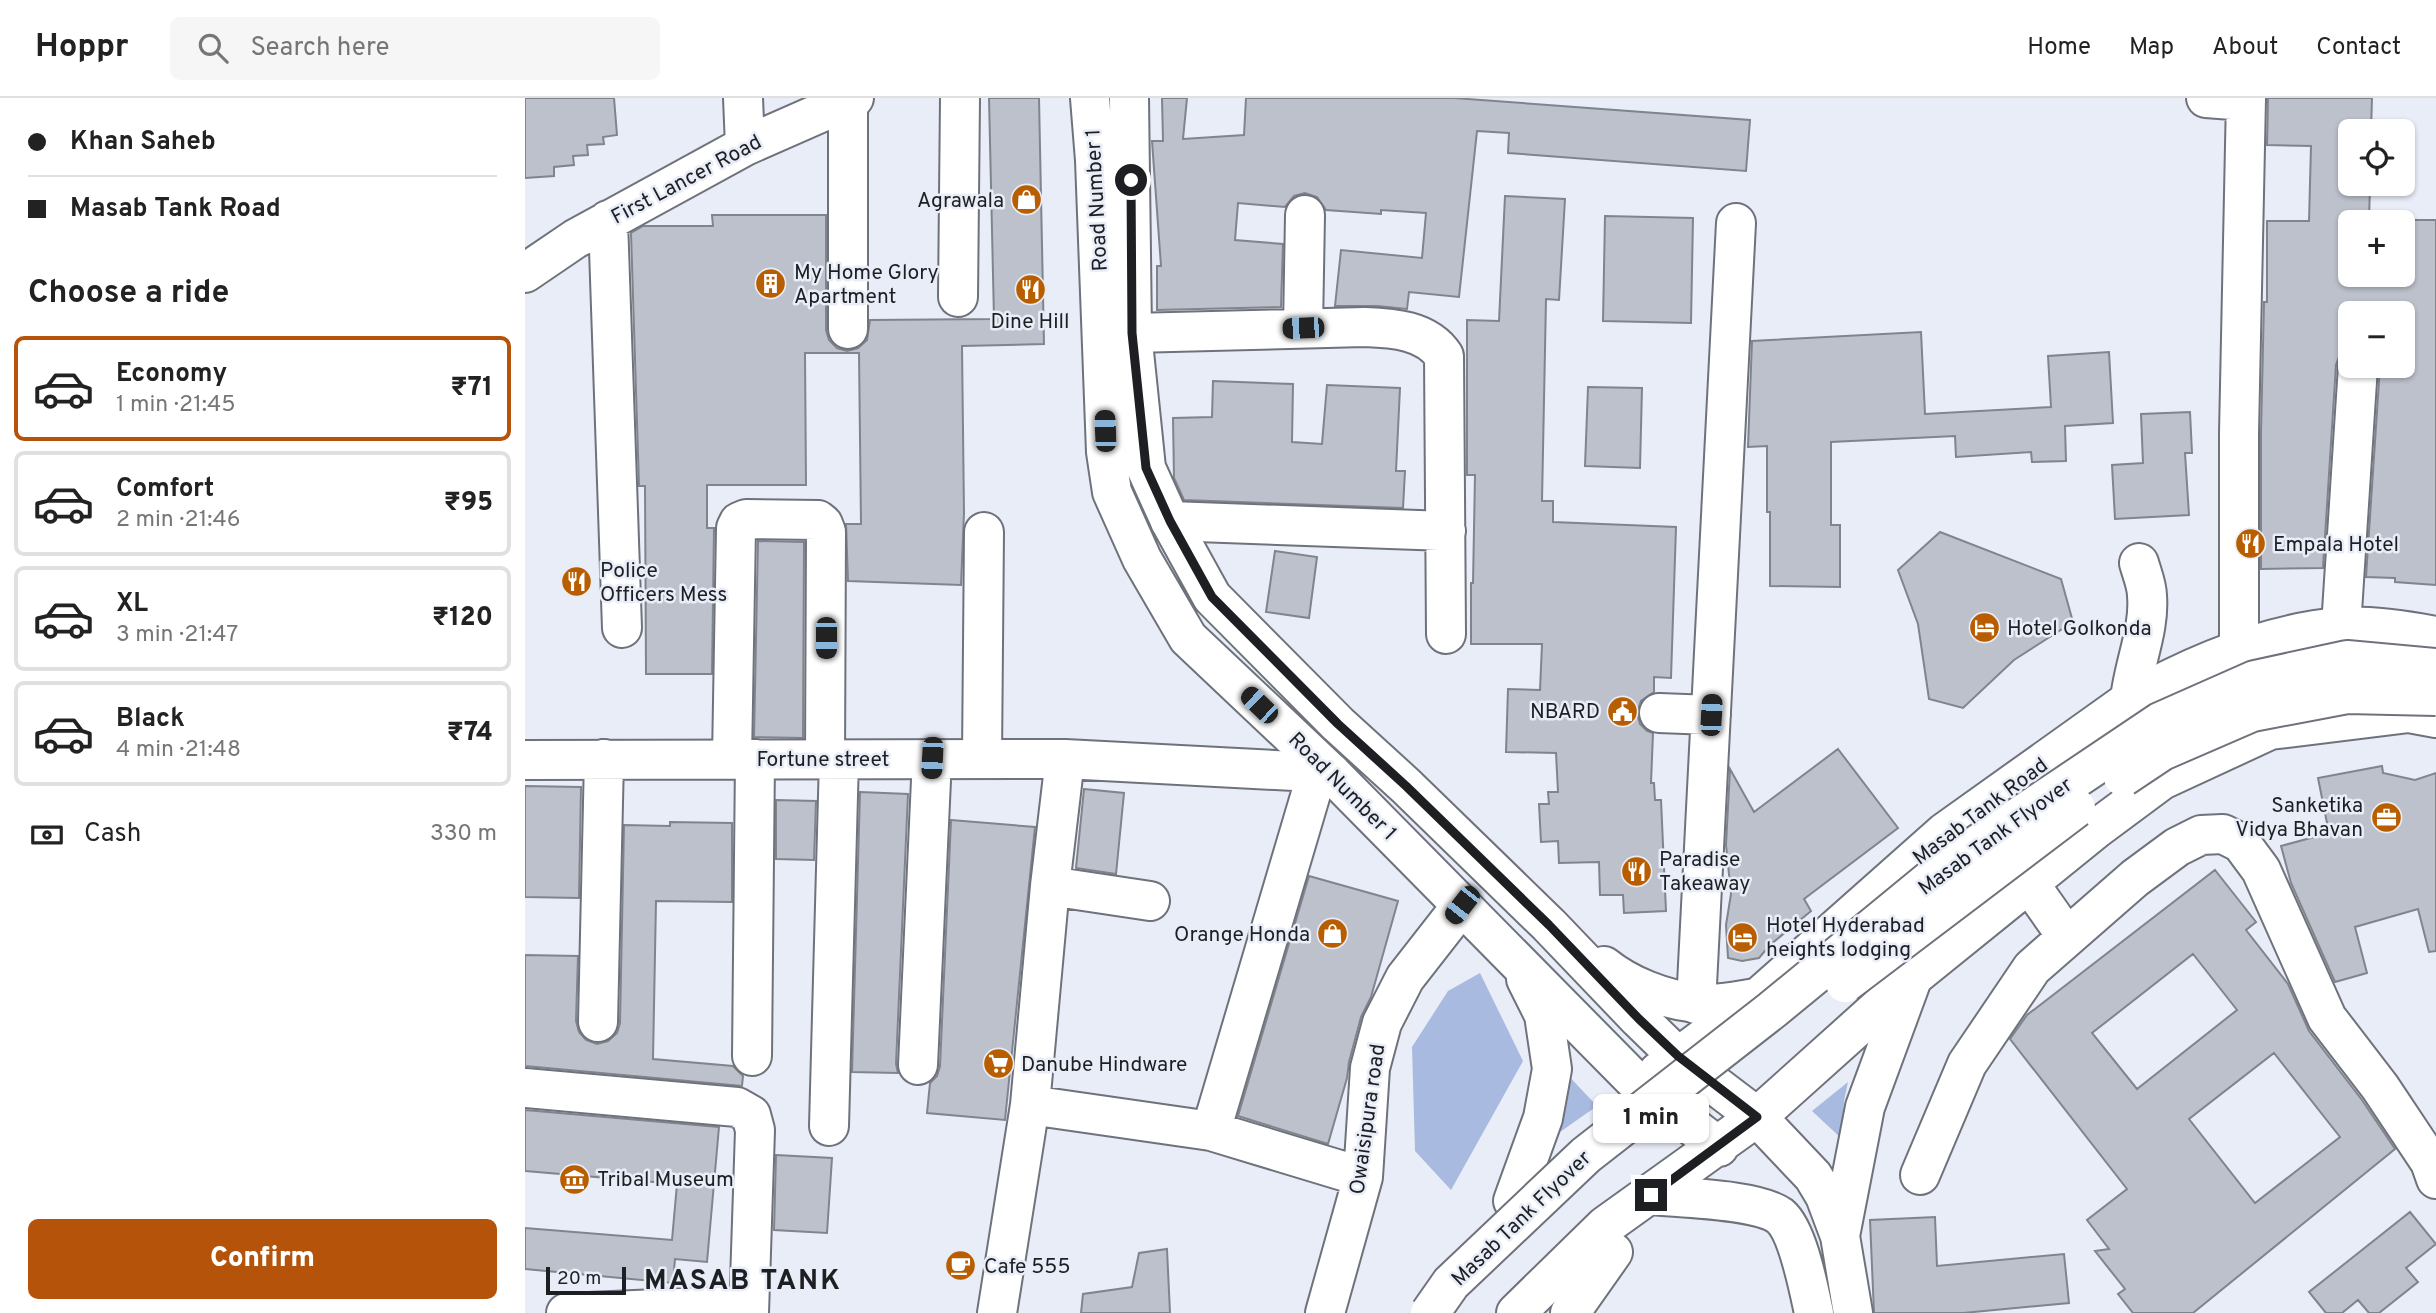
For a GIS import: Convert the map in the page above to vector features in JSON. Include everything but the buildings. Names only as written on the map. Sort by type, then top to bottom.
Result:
[{"type":"main road","points":[[743,98],[745,146]]},
{"type":"main road","points":[[848,329],[850,98]]},
{"type":"main road","name":"First Lancer Road","points":[[525,273],[575,239],[745,146],[850,98]]},
{"type":"main road","points":[[958,298],[960,98]]},
{"type":"main road","name":"Road Number 1","points":[[1090,98],[1095,160],[1106,452],[1112,492],[1142,559],[1188,638],[1462,905],[1640,1086],[1719,1147]]},
{"type":"main road","name":"Road Number 1","points":[[1129,98],[1132,333],[1146,468],[1170,521],[1212,597],[1338,724],[1549,925],[1639,1019],[1678,1056],[1757,1117],[1813,1176],[1825,1196],[1840,1237]]},
{"type":"main road","points":[[2206,98],[2246,100],[2239,433],[2238,651]]},
{"type":"main road","points":[[1303,328],[1305,215]]},
{"type":"main road","points":[[608,220],[622,628]]},
{"type":"main road","points":[[1696,1004],[1711,715],[1702,609],[1736,223]]},
{"type":"main road","points":[[1132,333],[1399,328],[1438,347],[1444,356],[1446,634]]},
{"type":"main road","points":[[2341,627],[2357,378]]},
{"type":"main road","points":[[752,1056],[736,528],[739,522],[746,519],[818,520],[824,524],[827,532],[832,759],[829,1126]]},
{"type":"main road","points":[[1170,521],[1446,531]]},
{"type":"main road","points":[[982,757],[984,532]]},
{"type":"main road","points":[[2130,700],[2142,642],[2147,596],[2139,563]]},
{"type":"main road","name":"Masab Tank Road","points":[[1413,1313],[1453,1257],[1640,1086],[1759,997],[1945,832],[2130,700],[2162,682],[2265,640],[2341,627],[2436,636]]},
{"type":"main road","name":"Masab Tank Flyover","points":[[1430,1313],[1451,1283],[1586,1155],[1772,1010],[1956,859],[2160,722],[2255,680],[2347,660],[2436,668]]},
{"type":"main road","name":"Masab Tank Flyover","points":[[1456,1313],[1519,1245],[1609,1162],[2070,811],[2162,751],[2252,712],[2347,694],[2436,696]]},
{"type":"main road","points":[[1660,713],[1711,715]]},
{"type":"main road","points":[[1516,1313],[1605,1226],[1719,1147],[1757,1117],[1913,977],[2162,780],[2270,730],[2409,713],[2436,718]]},
{"type":"main road","name":"Fortune street","points":[[525,760],[982,757],[1324,773]]},
{"type":"main road","points":[[918,1065],[932,758]]},
{"type":"main road","points":[[599,1022],[604,759]]},
{"type":"main road","points":[[997,1313],[1030,1105],[1050,886],[1065,759]]},
{"type":"main road","points":[[1211,1131],[1324,773]]},
{"type":"main road","points":[[1945,832],[2067,937]]},
{"type":"main road","points":[[1920,1175],[1968,1064],[2032,968],[2135,878],[2177,847],[2201,835],[2223,834],[2241,844],[2261,870],[2327,1018],[2380,1087],[2430,1162],[2436,1179]]},
{"type":"main road","points":[[1889,881],[1950,947]]},
{"type":"main road","points":[[1050,886],[1150,901]]},
{"type":"main road","name":"Owaisipura road","points":[[1325,1313],[1363,1177],[1370,1068],[1382,1023],[1405,978],[1462,905]]},
{"type":"main road","points":[[1549,925],[1617,976],[1659,995],[1696,1004],[1759,997]]},
{"type":"main road","points":[[1513,1200],[1543,1118],[1552,1069],[1544,1015],[1516,959]]},
{"type":"main road","points":[[1853,1313],[1840,1237],[1865,1107],[1913,977]]},
{"type":"main road","points":[[525,1088],[737,1107],[751,1115],[755,1130],[749,1309],[566,1313]]},
{"type":"main road","points":[[1030,1105],[1211,1131],[1363,1177]]},
{"type":"main road","points":[[1651,1195],[1735,1203],[1779,1216],[1789,1228],[1806,1273],[1814,1313]]},
{"type":"main road","points":[[1570,1313],[1613,1252]]},
{"type":"shaded area","points":[[1480,973],[1523,1061],[1451,1190],[1415,1151],[1412,1047],[1448,991]]},
{"type":"shaded area","points":[[1563,1070],[1597,1106],[1550,1139]]},
{"type":"shaded area","points":[[1848,1082],[1844,1101],[1842,1139],[1812,1111]]},
{"type":"place","name":"Agrawala","points":[[1027,200]]},
{"type":"place","name":"My Home Glory Apartment","points":[[771,284]]},
{"type":"place","name":"Dine Hill","points":[[1030,289]]},
{"type":"place","name":"Empala Hotel","points":[[2250,544]]},
{"type":"place","name":"Police Officers Mess","points":[[577,582]]},
{"type":"place","name":"Hotel Golkonda","points":[[1984,628]]},
{"type":"place","name":"NBARD","points":[[1623,711]]},
{"type":"place","name":"Sanketika Vidya Bhavan","points":[[2386,817]]},
{"type":"place","name":"Paradise Takeaway","points":[[1636,871]]},
{"type":"place","name":"Orange Honda","points":[[1333,934]]},
{"type":"place","name":"Hotel Hyderabad heights lodging","points":[[1743,937]]},
{"type":"place","name":"Danube Hindware","points":[[998,1064]]},
{"type":"place","name":"Tribal Museum","points":[[574,1179]]},
{"type":"place","name":"Cafe 555","points":[[961,1266]]},
{"type":"district","name":"MASAB TANK","points":[[743,1279]]},
{"type":"route","points":[[1131,180],[1132,333],[1146,468],[1170,521],[1212,597],[1338,724],[1549,925],[1639,1019],[1678,1056],[1757,1117],[1651,1195]]}]
